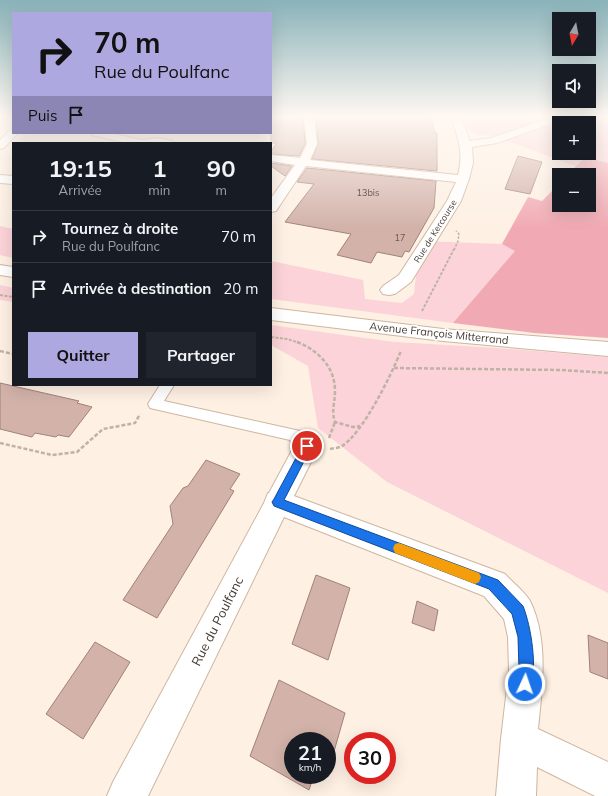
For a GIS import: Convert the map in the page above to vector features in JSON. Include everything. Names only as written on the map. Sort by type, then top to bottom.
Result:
[{"type":"street","points":[[272,207],[308,154]]},
{"type":"street","name":"Rue de Kercourse","points":[[390,290],[405,278],[454,201],[463,178],[467,163],[467,154]]},
{"type":"street","points":[[272,158],[463,178]]},
{"type":"street","points":[[0,179],[12,180]]},
{"type":"street","points":[[0,270],[12,272]]},
{"type":"street","name":"Avenue François Mitterrand","points":[[272,314],[443,335],[608,349]]},
{"type":"street","name":"Rue du Poulfanc","points":[[127,796],[305,450]]},
{"type":"street","points":[[278,502],[494,584],[518,611],[524,637],[526,670],[519,739],[516,796]]},
{"type":"street","points":[[519,739],[608,782]]},
{"type":"lane","points":[[166,386],[155,404],[295,435],[305,450]]},
{"type":"path","points":[[422,311],[458,242],[459,234],[454,227],[442,221]]},
{"type":"path","points":[[0,295],[12,297]]},
{"type":"path","points":[[272,337],[292,340],[319,354],[333,372],[335,390],[330,412],[335,422],[353,427],[360,426]]},
{"type":"path","points":[[305,450],[342,447],[360,426],[394,368],[401,351]]},
{"type":"path","points":[[0,352],[12,354]]},
{"type":"path","points":[[394,368],[561,370],[608,373]]},
{"type":"path","points":[[0,443],[52,455],[77,452],[103,429],[135,423],[143,408],[155,404]]},
{"type":"shaded area","points":[[543,154],[552,154],[552,157]]},
{"type":"shaded area","points":[[596,154],[608,154],[608,163],[596,160]]},
{"type":"shaded area","points":[[559,160],[582,160],[575,166]]},
{"type":"shaded area","points":[[582,160],[596,160],[608,163],[608,338],[534,333],[453,323],[515,251],[502,244],[528,197],[542,201],[552,191],[552,212],[596,212],[596,168],[574,168]]},
{"type":"shaded area","points":[[0,226],[12,229],[12,258],[0,255]]},
{"type":"shaded area","points":[[420,241],[502,244],[516,251],[453,323],[272,299],[272,261],[363,280],[365,299],[402,303],[414,294]]},
{"type":"shaded area","points":[[0,285],[12,288],[12,302],[0,300]]},
{"type":"shaded area","points":[[272,325],[394,342],[498,348],[608,357],[608,593],[387,482],[318,428],[308,366],[272,346]]},
{"type":"building","points":[[273,154],[300,154],[299,156]]},
{"type":"building","points":[[314,154],[437,154],[437,171],[312,159]]},
{"type":"building","points":[[518,156],[542,162],[530,194],[505,189]]},
{"type":"building","points":[[272,163],[292,166],[285,176],[272,167]]},
{"type":"building","points":[[307,168],[436,181],[434,208],[409,252],[405,251],[402,257],[377,252],[371,263],[337,255],[351,234],[285,222],[314,184],[297,182]]},
{"type":"building","points":[[0,383],[79,401],[77,403],[92,407],[69,437],[58,435],[56,437],[35,433],[32,437],[0,429]]},
{"type":"building","points":[[206,460],[240,474],[230,489],[234,491],[157,618],[123,600],[173,524],[170,506],[183,488],[188,486]]},
{"type":"building","points":[[316,575],[350,588],[328,660],[292,644]]},
{"type":"building","points":[[417,601],[438,610],[434,631],[412,623]]},
{"type":"building","points":[[588,635],[608,643],[608,679],[590,672]]},
{"type":"building","points":[[95,642],[130,662],[83,739],[46,714]]},
{"type":"building","points":[[279,680],[345,713],[336,744],[336,732],[284,732],[284,776],[250,756]]},
{"type":"building","points":[[299,784],[311,784],[309,790]]},
{"type":"slow traffic","points":[[399,548],[475,577]]},
{"type":"route","points":[[307,446],[278,502],[494,584],[518,611],[524,637],[526,670],[525,684]]}]
